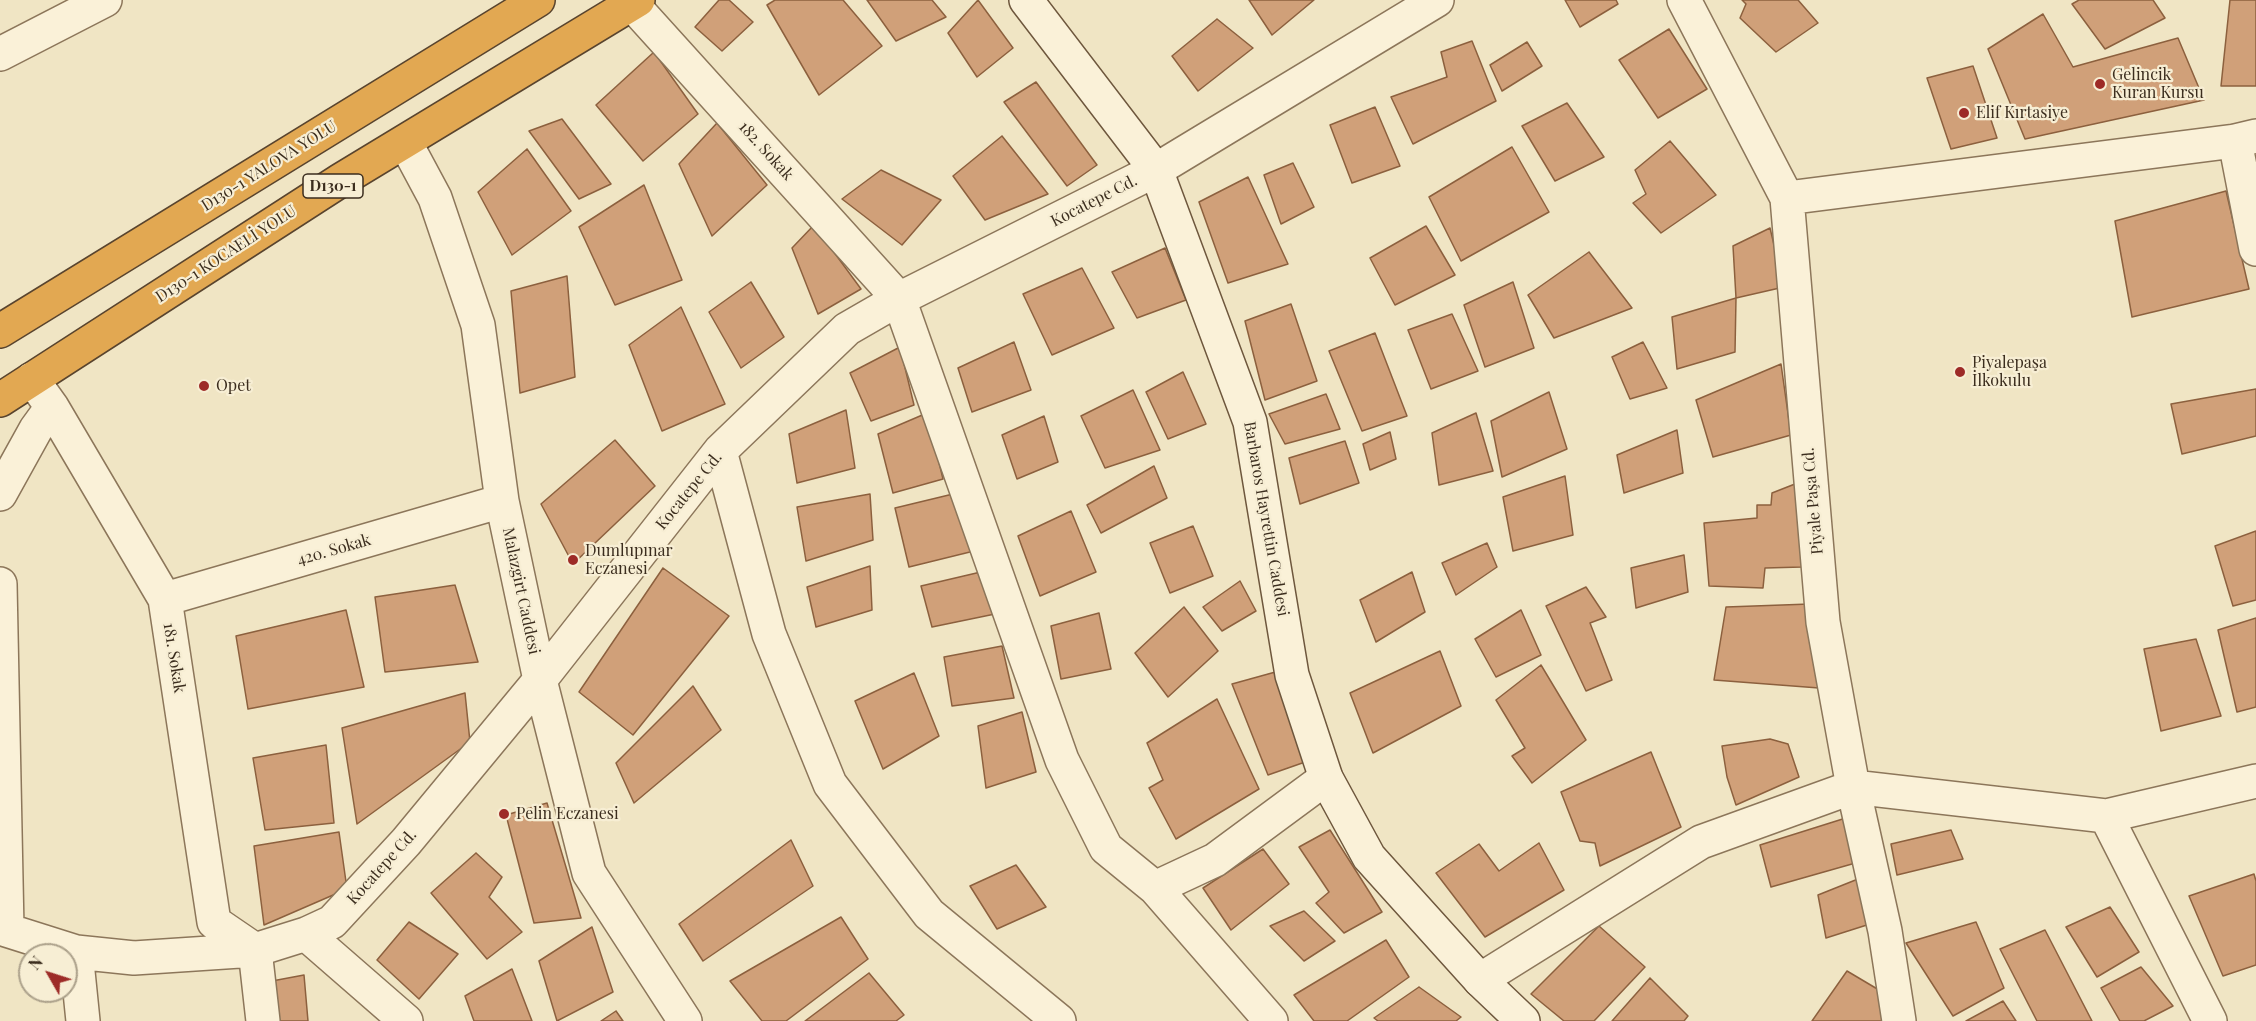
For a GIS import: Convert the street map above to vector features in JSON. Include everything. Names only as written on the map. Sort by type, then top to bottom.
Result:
[{"type":"highway","name":"D130-1 YALOVA YOLU","points":[[0,331],[538,0]]},
{"type":"highway","name":"D130-1 KOCAELİ YOLU","points":[[0,400],[332,186],[635,2]]},
{"type":"street","points":[[0,54],[105,0]]},
{"type":"street","name":"Barbaros Hayrettin Caddesi","points":[[1026,0],[1156,170],[1250,422],[1292,675],[1326,778],[1369,857],[1480,980],[1523,1021]]},
{"type":"street","name":"Kocatepe Cd.","points":[[78,952],[134,958],[255,950],[306,934],[332,922],[406,842],[540,680],[720,451],[847,329],[899,299],[1156,170],[1437,0]]},
{"type":"street","name":"Piyale Paşa Cd.","points":[[1684,0],[1787,198],[1823,622],[1852,787],[1885,931],[1899,1021]]},
{"type":"street","name":"182. Sokak","points":[[635,2],[899,299]]},
{"type":"street","points":[[1787,198],[2245,138],[2256,249]]},
{"type":"street","name":"Malazgirt Caddesi","points":[[405,142],[435,198],[478,325],[502,501],[540,680],[589,873],[685,1021]]},
{"type":"street","points":[[899,299],[1062,760],[1106,848],[1155,888],[1271,1021]]},
{"type":"street","name":"181. Sokak","points":[[32,379],[52,407],[165,600],[214,922],[255,950]]},
{"type":"street","points":[[0,494],[36,429],[52,407]]},
{"type":"street","points":[[720,451],[769,634],[830,784],[929,914],[1059,1021]]},
{"type":"street","name":"420. Sokak","points":[[165,600],[502,501]]},
{"type":"street","points":[[0,584],[4,929]]},
{"type":"street","points":[[1155,888],[1215,860],[1326,778]]},
{"type":"street","points":[[1480,980],[1701,842],[1852,787],[2106,816],[2256,781]]},
{"type":"street","points":[[2106,816],[2210,1021]]},
{"type":"street","name":"Kocatepe Cd.","points":[[4,929],[48,943]]},
{"type":"street","points":[[306,934],[406,1021]]},
{"type":"street","points":[[255,950],[263,1021]]},
{"type":"street","points":[[78,975],[82,1021]]},
{"type":"building","points":[[719,0],[729,0],[753,22],[722,51],[695,27]]},
{"type":"building","points":[[775,0],[843,0],[882,46],[819,95],[767,5]]},
{"type":"building","points":[[867,0],[932,0],[946,17],[896,41]]},
{"type":"building","points":[[978,0],[1013,48],[977,77],[948,33]]},
{"type":"building","points":[[1249,0],[1314,0],[1272,35]]},
{"type":"building","points":[[1565,0],[1616,0],[1618,4],[1580,27]]},
{"type":"building","points":[[1742,0],[1798,0],[1818,23],[1776,52],[1740,18],[1746,4]]},
{"type":"building","points":[[2079,0],[2153,0],[2165,18],[2105,49],[2072,4]]},
{"type":"building","points":[[2230,0],[2256,0],[2256,86],[2221,86]]},
{"type":"building","name":"Gelincik Kuran Kursu","points":[[2043,14],[2073,67],[2178,38],[2204,100],[2025,139],[1988,49]]},
{"type":"building","points":[[1217,19],[1253,48],[1198,91],[1172,56]]},
{"type":"building","points":[[1669,29],[1707,89],[1658,118],[1619,60]]},
{"type":"building","points":[[1472,41],[1496,101],[1413,144],[1391,97],[1447,77],[1441,52]]},
{"type":"building","points":[[1527,42],[1542,66],[1502,91],[1490,65]]},
{"type":"building","points":[[654,52],[698,114],[643,161],[596,105]]},
{"type":"building","points":[[1973,66],[1997,138],[1951,149],[1927,78]]},
{"type":"building","points":[[1036,82],[1097,165],[1067,186],[1004,102]]},
{"type":"building","points":[[1567,103],[1604,157],[1555,181],[1522,126]]},
{"type":"building","points":[[1375,107],[1400,166],[1352,183],[1330,125]]},
{"type":"building","points":[[562,119],[611,184],[579,199],[529,131]]},
{"type":"building","points":[[717,123],[767,185],[712,236],[679,164]]},
{"type":"building","points":[[1002,136],[1048,194],[985,220],[953,176]]},
{"type":"building","points":[[1670,141],[1716,195],[1661,233],[1633,203],[1646,194],[1635,170]]},
{"type":"building","points":[[1512,147],[1549,212],[1461,261],[1429,197]]},
{"type":"building","points":[[527,149],[571,211],[512,255],[478,192]]},
{"type":"building","points":[[1293,163],[1314,207],[1281,224],[1264,175]]},
{"type":"building","points":[[881,170],[941,200],[902,245],[842,199]]},
{"type":"building","points":[[1248,177],[1288,264],[1228,283],[1199,202]]},
{"type":"building","points":[[644,185],[682,280],[615,305],[579,227]]},
{"type":"building","points":[[2226,191],[2249,289],[2132,317],[2115,221]]},
{"type":"building","points":[[814,225],[861,289],[818,314],[792,248]]},
{"type":"building","points":[[1426,226],[1455,275],[1395,305],[1370,258]]},
{"type":"building","points":[[1770,228],[1784,287],[1736,298],[1733,246]]},
{"type":"building","points":[[1165,248],[1186,300],[1137,318],[1112,272]]},
{"type":"building","points":[[1589,252],[1632,308],[1554,338],[1528,295]]},
{"type":"building","points":[[1082,268],[1114,328],[1052,355],[1023,294]]},
{"type":"building","points":[[567,276],[575,377],[520,393],[511,291]]},
{"type":"building","points":[[751,282],[784,337],[741,368],[709,312]]},
{"type":"building","points":[[1513,282],[1534,348],[1485,367],[1464,305]]},
{"type":"building","points":[[1736,298],[1735,352],[1677,369],[1672,317]]},
{"type":"building","points":[[1291,304],[1317,381],[1265,400],[1245,321]]},
{"type":"building","points":[[681,307],[725,404],[662,431],[629,345]]},
{"type":"building","points":[[1452,314],[1478,371],[1431,389],[1408,330]]},
{"type":"building","points":[[1375,333],[1407,416],[1362,431],[1329,351]]},
{"type":"building","points":[[1014,342],[1031,390],[972,412],[958,368]]},
{"type":"building","points":[[1643,342],[1667,388],[1630,399],[1612,357]]},
{"type":"building","points":[[900,347],[914,405],[871,421],[850,373]]},
{"type":"building","points":[[1781,364],[1791,435],[1713,457],[1696,400]]},
{"type":"building","points":[[1183,372],[1206,424],[1168,439],[1146,392]]},
{"type":"building","points":[[2256,389],[2256,436],[2182,454],[2171,404]]},
{"type":"building","points":[[1133,390],[1160,450],[1105,468],[1081,416]]},
{"type":"building","points":[[1549,392],[1567,449],[1502,477],[1491,421]]},
{"type":"building","points":[[1326,394],[1340,429],[1285,444],[1269,414]]},
{"type":"building","points":[[846,410],[855,468],[797,483],[789,434]]},
{"type":"building","points":[[927,413],[943,479],[893,493],[878,434]]},
{"type":"building","points":[[1476,413],[1493,471],[1439,485],[1432,433]]},
{"type":"building","points":[[1044,416],[1058,462],[1017,479],[1002,435]]},
{"type":"building","points":[[1677,430],[1683,473],[1624,493],[1617,455]]},
{"type":"building","points":[[1390,432],[1396,459],[1370,470],[1363,444]]},
{"type":"building","points":[[615,440],[655,486],[573,564],[541,504]]},
{"type":"building","points":[[1345,441],[1359,483],[1300,504],[1289,458]]},
{"type":"building","points":[[1154,466],[1167,498],[1101,533],[1087,505]]},
{"type":"building","points":[[1565,476],[1573,535],[1513,551],[1503,497]]},
{"type":"building","points":[[1800,482],[1802,567],[1765,568],[1763,588],[1709,586],[1704,523],[1757,518],[1757,505],[1771,505],[1772,493]]},
{"type":"building","points":[[870,494],[873,540],[806,561],[797,507]]},
{"type":"building","points":[[953,494],[974,551],[909,567],[895,508]]},
{"type":"building","points":[[1071,511],[1096,572],[1040,596],[1018,536]]},
{"type":"building","points":[[1193,526],[1213,576],[1170,593],[1150,543]]},
{"type":"building","points":[[2256,531],[2256,600],[2233,606],[2215,546]]},
{"type":"building","points":[[1487,543],[1497,567],[1456,595],[1442,563]]},
{"type":"building","points":[[1684,555],[1688,592],[1636,608],[1631,568]]},
{"type":"building","points":[[870,566],[872,610],[816,627],[807,587]]},
{"type":"building","points":[[663,568],[729,616],[633,735],[579,692]]},
{"type":"building","points":[[985,571],[995,614],[932,627],[921,586]]},
{"type":"building","points":[[1412,572],[1425,612],[1376,642],[1360,600]]},
{"type":"building","points":[[1240,581],[1256,611],[1222,631],[1203,607]]},
{"type":"building","points":[[455,585],[478,662],[385,672],[375,597]]},
{"type":"building","points":[[1586,587],[1606,617],[1590,623],[1612,680],[1586,691],[1546,606]]},
{"type":"building","points":[[1810,604],[1819,688],[1714,680],[1726,607]]},
{"type":"building","points":[[1184,607],[1218,651],[1168,697],[1135,653]]},
{"type":"building","points":[[346,610],[364,687],[248,709],[236,636]]},
{"type":"building","points":[[1521,610],[1541,655],[1496,677],[1475,639]]},
{"type":"building","points":[[1099,613],[1111,669],[1061,679],[1051,626]]},
{"type":"building","points":[[2256,618],[2256,707],[2237,712],[2218,630]]},
{"type":"building","points":[[2196,639],[2221,716],[2161,731],[2144,649]]},
{"type":"building","points":[[1002,646],[1014,698],[952,706],[944,657]]},
{"type":"building","points":[[1440,651],[1461,706],[1373,753],[1350,693]]},
{"type":"building","points":[[1541,665],[1586,740],[1532,783],[1512,756],[1525,748],[1496,700]]},
{"type":"building","points":[[1279,671],[1308,761],[1268,775],[1232,684]]},
{"type":"building","points":[[914,673],[939,736],[883,769],[855,701]]},
{"type":"building","points":[[693,686],[721,730],[634,803],[616,763]]},
{"type":"building","points":[[465,693],[470,742],[357,824],[342,728]]},
{"type":"building","points":[[1217,699],[1259,789],[1176,839],[1149,788],[1163,780],[1147,743]]},
{"type":"building","points":[[1022,712],[1036,772],[986,788],[978,726]]},
{"type":"building","points":[[1770,739],[1788,744],[1799,777],[1736,805],[1727,777],[1722,746]]},
{"type":"building","points":[[326,745],[334,823],[265,830],[253,758]]},
{"type":"building","points":[[1651,752],[1681,827],[1600,866],[1595,843],[1580,841],[1561,792]]},
{"type":"building","points":[[547,803],[581,918],[534,923],[506,815]]},
{"type":"building","points":[[1849,817],[1859,862],[1771,887],[1760,845]]},
{"type":"building","points":[[1330,830],[1382,912],[1344,933],[1316,903],[1329,892],[1299,847]]},
{"type":"building","points":[[1951,830],[1963,859],[1897,875],[1891,844]]},
{"type":"building","points":[[339,832],[347,889],[264,925],[254,846]]},
{"type":"building","points":[[791,840],[813,886],[703,961],[679,924]]},
{"type":"building","points":[[1539,843],[1564,890],[1485,937],[1436,873],[1479,844],[1499,871]]},
{"type":"building","points":[[1263,849],[1289,884],[1231,930],[1203,888]]},
{"type":"building","points":[[476,853],[502,877],[489,897],[522,932],[487,959],[431,893]]},
{"type":"building","points":[[1016,865],[1046,907],[997,929],[970,886]]},
{"type":"building","points":[[2254,874],[2256,881],[2256,965],[2223,976],[2189,896]]},
{"type":"building","points":[[1858,879],[1870,924],[1826,938],[1818,895]]},
{"type":"building","points":[[2110,907],[2139,952],[2097,977],[2066,927]]},
{"type":"building","points":[[1304,911],[1335,941],[1304,961],[1270,926]]},
{"type":"building","points":[[841,917],[868,959],[786,1021],[762,1021],[730,981]]},
{"type":"building","points":[[409,922],[458,954],[419,999],[377,960]]},
{"type":"building","points":[[1976,922],[2004,988],[1953,1016],[1906,943]]},
{"type":"building","points":[[1599,926],[1645,967],[1594,1021],[1564,1021],[1531,994]]},
{"type":"building","points":[[592,927],[613,992],[557,1021],[539,961]]},
{"type":"building","points":[[2045,930],[2092,1021],[2037,1021],[2000,949]]},
{"type":"building","points":[[1386,940],[1409,977],[1347,1021],[1314,1021],[1294,995]]},
{"type":"building","points":[[2141,967],[2173,1006],[2144,1021],[2120,1021],[2101,988]]},
{"type":"building","points":[[512,969],[532,1021],[474,1021],[465,996]]},
{"type":"building","points":[[1847,971],[1879,990],[1888,1021],[1812,1021]]},
{"type":"building","points":[[869,973],[904,1015],[896,1021],[805,1021]]},
{"type":"building","points":[[304,975],[308,1021],[276,1021],[272,981]]},
{"type":"building","points":[[1650,978],[1688,1016],[1684,1021],[1612,1021]]},
{"type":"building","points":[[1419,987],[1461,1017],[1456,1021],[1378,1021],[1374,1018]]},
{"type":"building","points":[[2003,1001],[2016,1021],[1966,1021]]},
{"type":"building","points":[[616,1011],[623,1021],[601,1021]]},
{"type":"place","name":"Gelincik Kuran Kursu","points":[[2100,84]]},
{"type":"place","name":"Elif Kırtasiye","points":[[1964,113]]},
{"type":"place","name":"Piyalepaşa İlkokulu","points":[[1960,372]]},
{"type":"place","name":"Opet","points":[[204,386]]},
{"type":"place","name":"Dumlupınar Eczanesi","points":[[573,560]]},
{"type":"place","name":"Pelin Eczanesi","points":[[504,814]]}]
